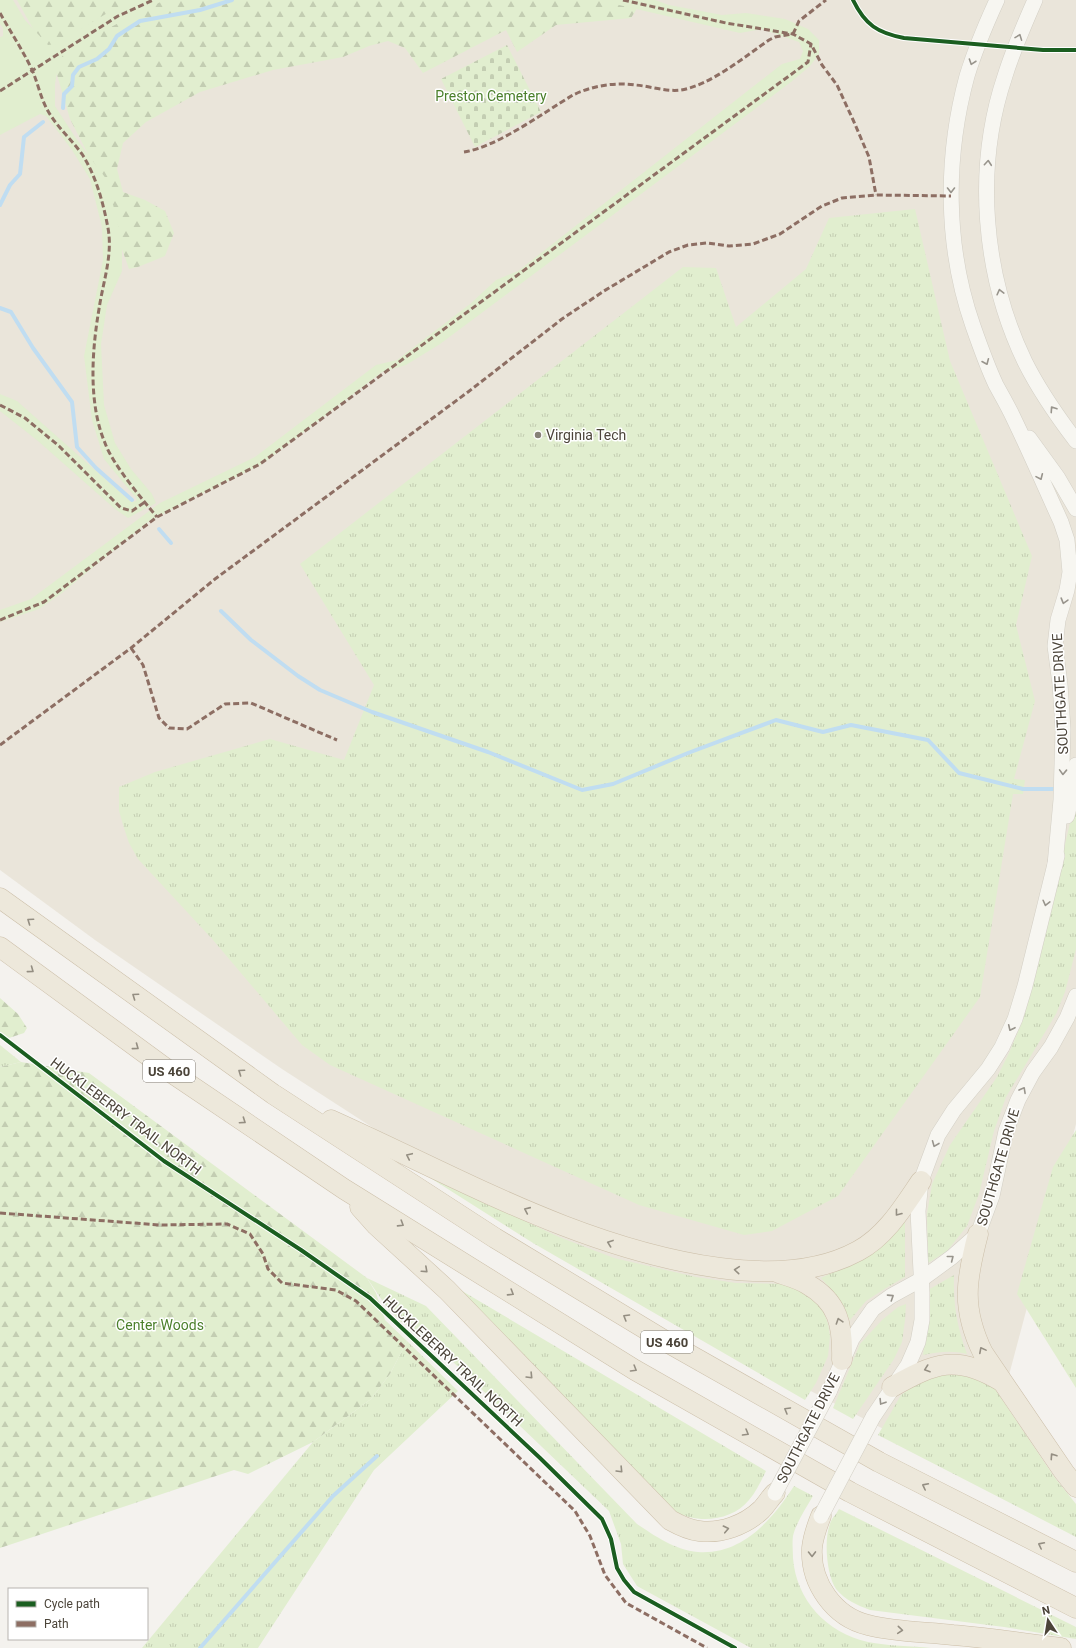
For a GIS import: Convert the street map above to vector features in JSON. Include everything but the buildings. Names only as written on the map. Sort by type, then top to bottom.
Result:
[{"type":"highway","name":"US 460","points":[[0,898],[273,1094],[495,1238],[667,1342],[879,1462],[1076,1562]]},
{"type":"highway","name":"US 460","points":[[0,947],[172,1073],[344,1189],[635,1370],[850,1492],[1076,1608]]},
{"type":"highway","points":[[273,1094],[556,1223],[617,1245],[665,1258],[736,1270],[776,1272],[822,1266],[859,1251],[873,1241],[887,1227],[907,1202],[921,1180]]},
{"type":"highway","points":[[344,1189],[376,1225],[447,1290],[670,1520],[684,1527],[699,1531],[716,1531],[734,1527],[762,1509],[775,1493]]},
{"type":"highway","points":[[978,1234],[970,1262],[967,1282],[967,1301],[975,1338],[983,1353],[1064,1472],[1076,1487]]},
{"type":"highway","points":[[776,1272],[807,1284],[827,1299],[835,1310],[840,1322],[843,1336],[842,1360]]},
{"type":"highway","points":[[892,1387],[923,1370],[948,1364],[970,1366],[1003,1382]]},
{"type":"highway","points":[[821,1516],[814,1537],[812,1549],[813,1565],[817,1579],[824,1594],[835,1607],[850,1618],[867,1625],[890,1629],[1004,1640],[1061,1648]]},
{"type":"main road","name":"SOUTHGATE DRIVE","points":[[997,0],[977,48],[961,100],[953,149],[951,209],[959,274],[966,305],[983,356],[1013,416],[1067,540],[1070,572],[1067,590],[1058,620],[1055,646],[1060,684],[1063,729],[1061,800],[1055,865]]},
{"type":"main road","points":[[1035,0],[1021,31],[1004,76],[993,121],[987,180],[988,225],[994,268],[1004,308],[1014,337],[1025,363],[1042,393],[1076,441]]},
{"type":"main road","name":"SOUTHGATE DRIVE","points":[[1013,416],[1044,458],[1076,509]]},
{"type":"main road","name":"SOUTHGATE DRIVE","points":[[821,1516],[873,1417],[908,1364],[918,1342],[922,1320],[922,1279],[918,1211],[921,1180],[938,1136],[954,1110],[988,1069],[1002,1048],[1015,1019],[1025,986],[1073,791],[1076,765]]},
{"type":"main road","name":"SOUTHGATE DRIVE","points":[[775,1493],[829,1392],[842,1360],[856,1334],[873,1309],[891,1296],[922,1279],[952,1258],[978,1234],[992,1196],[1006,1130],[1018,1100],[1033,1072],[1060,1030],[1076,996]]},
{"type":"shaded area","name":"Virginia Tech","points":[[0,0],[1076,0],[1076,1124],[981,1480],[652,1308],[282,1069],[95,940],[0,870]]},
{"type":"green space","points":[[0,0],[13,0],[25,20],[48,45],[56,44],[114,9],[132,0],[165,0],[66,51],[59,61],[55,84],[55,106],[75,137],[107,180],[122,241],[122,271],[107,305],[101,344],[104,405],[115,443],[131,469],[152,494],[156,503],[128,518],[115,509],[38,441],[0,411],[0,394],[17,401],[131,502],[136,501],[136,498],[104,459],[92,420],[84,356],[103,260],[102,227],[90,179],[72,150],[46,116],[40,114],[0,135],[0,37],[3,36],[3,28],[0,24]]},
{"type":"green space","points":[[17,0],[640,0],[641,2],[631,18],[556,25],[517,52],[506,30],[423,73],[405,48],[388,41],[369,46],[343,57],[273,70],[200,92],[146,122],[123,143],[117,169],[123,192],[145,200],[165,211],[174,233],[165,256],[129,269],[89,156],[70,119],[55,68]]},
{"type":"green space","points":[[611,0],[655,0],[669,5],[722,15],[746,13],[785,19],[808,29],[819,40],[819,54],[810,66],[791,82],[440,344],[406,365],[382,372],[262,464],[148,522],[62,593],[39,609],[0,622],[0,610],[31,599],[160,503],[255,457],[376,365],[397,360],[470,304],[496,280],[518,271],[782,64],[800,59],[803,51],[799,42],[762,29],[740,33],[619,5]]},
{"type":"green space","name":"Preston Cemetery","points":[[507,45],[541,112],[475,147],[441,79]]},
{"type":"green space","points":[[915,209],[950,361],[1032,556],[1016,625],[1035,701],[1014,779],[1025,780],[1023,794],[1013,794],[980,997],[838,1196],[772,1231],[744,1235],[639,1205],[330,1065],[302,1045],[213,940],[138,859],[129,843],[119,811],[119,787],[155,772],[270,739],[344,760],[374,685],[300,564],[683,267],[716,268],[736,327],[806,269],[829,218]]},
{"type":"green space","points":[[1076,797],[1076,949],[1065,992],[1056,1014],[1006,1097],[994,1131],[979,1194],[967,1226],[947,1251],[928,1263],[927,1214],[932,1184],[950,1145],[997,1077],[1023,1020]]},
{"type":"green space","points":[[0,998],[18,1014],[27,1028],[24,1033],[9,1038],[0,1037]]},
{"type":"green space","points":[[0,1045],[21,1062],[0,1067]]},
{"type":"green space","name":"Center Woods","points":[[21,1062],[89,1073],[367,1278],[376,1293],[385,1320],[407,1341],[390,1374],[371,1399],[313,1442],[248,1474],[234,1470],[0,1548],[0,1067]]},
{"type":"green space","points":[[1076,1130],[1076,1388],[1017,1294],[1053,1167]]},
{"type":"green space","points":[[421,1172],[559,1237],[614,1258],[696,1277],[736,1283],[789,1284],[813,1298],[824,1313],[828,1324],[830,1336],[828,1356],[816,1383],[805,1400],[533,1243]]},
{"type":"green space","points":[[905,1219],[905,1277],[866,1301],[850,1320],[835,1294],[821,1278],[842,1268]]},
{"type":"green space","points":[[954,1275],[956,1315],[967,1354],[945,1352],[923,1355],[928,1319],[928,1290]]},
{"type":"green space","points":[[367,1278],[426,1306],[637,1524],[666,1542],[690,1551],[698,1552],[728,1548],[742,1541],[766,1523],[794,1486],[813,1496],[796,1526],[793,1536],[795,1573],[800,1588],[807,1601],[827,1623],[853,1638],[875,1643],[931,1648],[751,1648],[637,1586],[623,1564],[621,1544],[609,1511],[429,1339],[400,1321],[386,1306]]},
{"type":"green space","points":[[452,1285],[766,1471],[754,1494],[742,1507],[724,1516],[704,1519],[685,1516],[676,1512]]},
{"type":"green space","points":[[906,1304],[902,1342],[894,1359],[853,1419],[833,1408],[860,1344],[882,1320],[898,1307]]},
{"type":"green space","points":[[407,1341],[458,1391],[374,1470],[258,1648],[142,1648],[313,1442],[371,1399],[390,1374]]},
{"type":"green space","points":[[948,1373],[973,1378],[995,1389],[1055,1478],[1076,1504],[1076,1537],[878,1435],[901,1395],[919,1382]]},
{"type":"green space","points":[[839,1509],[1076,1627],[1076,1639],[1004,1627],[870,1610],[852,1602],[836,1589],[828,1564],[827,1535],[832,1519]]},
{"type":"waterway","points":[[63,108],[64,94],[72,86],[73,75],[79,67],[97,59],[109,49],[117,36],[140,21],[200,10],[232,0]]},
{"type":"waterway","points":[[0,205],[10,185],[20,174],[24,137],[43,122]]},
{"type":"waterway","points":[[0,308],[11,312],[33,348],[72,402],[77,447],[96,468],[132,500]]},
{"type":"waterway","points":[[159,529],[171,543]]},
{"type":"waterway","points":[[221,611],[251,640],[298,676],[320,690],[372,712],[488,752],[582,790],[613,784],[688,753],[776,720],[823,732],[851,725],[928,740],[959,773],[1023,789],[1054,789]]},
{"type":"waterway","points":[[200,1648],[333,1496],[377,1456]]},
{"type":"marked path","points":[[0,91],[118,16],[153,0]]},
{"type":"marked path","points":[[623,0],[726,23],[793,34],[811,44],[822,65],[837,85],[854,122],[869,157],[876,195]]},
{"type":"marked path","points":[[793,34],[799,21],[826,0]]},
{"type":"marked path","points":[[0,13],[22,50],[35,77],[43,102],[48,111],[87,162],[104,209],[108,228],[109,248],[93,359],[96,411],[105,443],[114,461],[128,482],[157,517]]},
{"type":"marked path","points":[[464,152],[491,144],[505,137],[580,92],[595,87],[619,84],[681,90],[704,82],[727,70],[769,40],[775,37],[793,34]]},
{"type":"marked path","points":[[0,620],[44,602],[157,517],[260,464],[808,62],[811,44]]},
{"type":"marked path","points":[[0,745],[131,648],[215,579],[468,392],[562,319],[604,291],[669,252],[688,245],[707,243],[729,246],[753,244],[780,234],[822,206],[842,198],[876,195],[951,196]]},
{"type":"marked path","points":[[0,405],[25,418],[59,446],[121,508],[132,511],[145,502]]},
{"type":"marked path","points":[[131,648],[143,665],[159,718],[169,728],[187,729],[225,704],[251,703],[337,740]]},
{"type":"marked path","points":[[0,1213],[160,1225],[227,1224],[250,1234],[263,1254],[268,1269],[282,1283],[336,1290],[356,1301],[575,1511],[590,1536],[605,1575],[626,1603],[707,1648]]},
{"type":"cycle path","points":[[853,0],[862,16],[868,22],[880,30],[895,36],[1043,50],[1076,50]]},
{"type":"cycle path","name":"HUCKLEBERRY TRAIL NORTH","points":[[0,1035],[164,1161],[301,1250],[370,1298],[540,1458],[602,1519],[611,1539],[617,1568],[624,1580],[634,1592],[735,1648]]},
{"type":"place","name":"Virginia Tech","points":[[538,435]]}]
